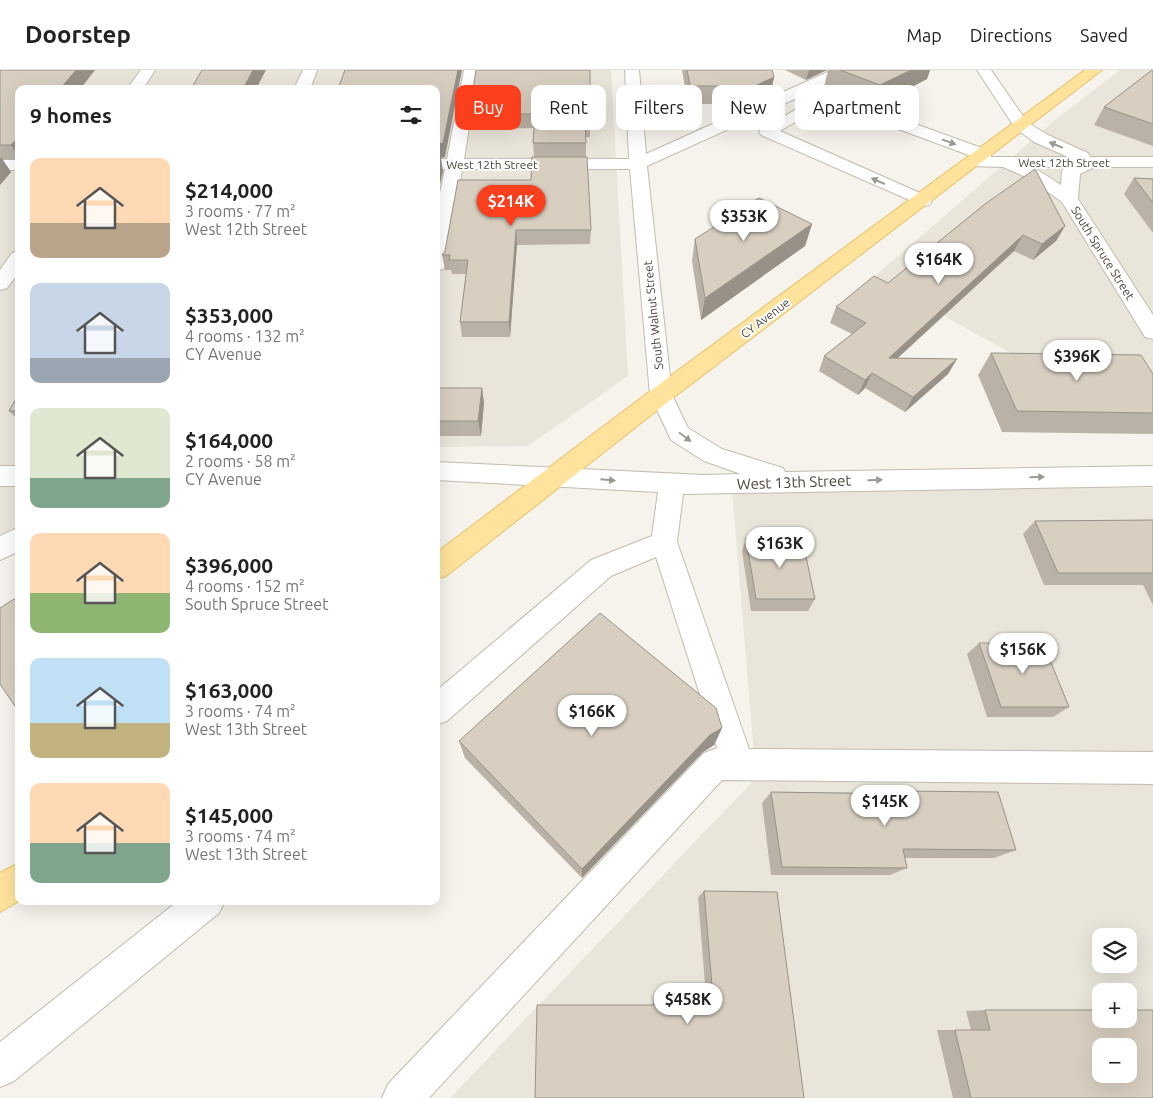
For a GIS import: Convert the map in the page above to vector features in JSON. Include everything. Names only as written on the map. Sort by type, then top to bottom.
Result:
[{"type":"main road","name":"CY Avenue","points":[[440,565],[559,476],[661,395],[1095,70]]},
{"type":"main road","points":[[0,894],[15,883]]},
{"type":"street","points":[[138,85],[148,70]]},
{"type":"street","points":[[304,85],[310,70]]},
{"type":"street","points":[[440,244],[471,70]]},
{"type":"street","name":"South Walnut Street","points":[[632,70],[638,164],[661,395],[679,434],[713,455],[791,481]]},
{"type":"street","points":[[808,70],[814,85]]},
{"type":"street","points":[[816,85],[843,70]]},
{"type":"street","points":[[984,70],[1021,125],[1040,138],[1094,162]]},
{"type":"street","points":[[638,164],[795,94]]},
{"type":"street","points":[[922,201],[767,132],[827,97],[979,158]]},
{"type":"street","name":"West 12th Street","points":[[979,158],[1153,162]]},
{"type":"street","name":"South Spruce Street","points":[[979,158],[1018,167],[1047,182],[1069,199],[1153,332]]},
{"type":"street","name":"South Spruce Street","points":[[1069,199],[1071,171],[1094,162]]},
{"type":"street","name":"West 12th Street","points":[[440,164],[638,164]]},
{"type":"street","points":[[0,165],[15,165]]},
{"type":"street","points":[[0,284],[15,263]]},
{"type":"street","name":"West 13th Street","points":[[440,471],[559,476],[672,484],[1153,476]]},
{"type":"street","points":[[0,476],[15,476]]},
{"type":"street","points":[[672,484],[664,542],[738,764]]},
{"type":"street","points":[[0,549],[15,540]]},
{"type":"street","points":[[440,708],[601,568],[664,542]]},
{"type":"street","points":[[402,1098],[715,764],[1153,768]]},
{"type":"street","points":[[0,1067],[202,905]]},
{"type":"shaded area","points":[[0,70],[611,70],[628,376],[528,446],[440,447],[440,85],[15,85],[15,526],[0,537]]},
{"type":"shaded area","points":[[1120,70],[1153,70],[1153,378],[1036,367],[874,277],[1056,119]]},
{"type":"shaded area","points":[[1153,488],[1153,1098],[450,1098],[756,778],[732,489]]},
{"type":"building","points":[[0,70],[76,70],[63,85],[15,85],[15,141],[11,145],[0,145]]},
{"type":"building","points":[[202,70],[253,70],[245,85],[193,85]]},
{"type":"building","points":[[345,70],[458,70],[443,143],[440,143],[440,85],[339,85]]},
{"type":"building","points":[[476,70],[590,70],[590,85],[531,85],[531,114],[521,114],[521,85],[474,85]]},
{"type":"building","points":[[687,70],[772,70],[774,77],[757,85],[690,85]]},
{"type":"building","points":[[840,70],[911,70],[880,85]]},
{"type":"building","points":[[1152,70],[1153,124],[1104,107]]},
{"type":"building","points":[[534,130],[585,130],[586,143],[533,143]]},
{"type":"building","points":[[532,157],[587,157],[591,230],[516,230],[509,322],[460,322],[468,260],[449,260],[450,255],[442,255],[445,251],[458,180],[531,180]]},
{"type":"building","points":[[1035,169],[1065,226],[1042,244],[1023,235],[889,358],[957,359],[913,397],[872,373],[865,380],[824,356],[866,323],[836,307],[874,276],[888,283],[985,204]]},
{"type":"building","points":[[1134,178],[1153,179],[1153,203]]},
{"type":"building","points":[[759,198],[812,224],[705,298],[695,239]]},
{"type":"building","points":[[991,353],[1141,355],[1153,374],[1153,413],[1017,411]]},
{"type":"building","points":[[440,388],[482,388],[478,421],[440,421]]},
{"type":"building","points":[[15,401],[15,411],[9,411]]},
{"type":"building","points":[[1153,520],[1153,573],[1058,573],[1035,521]]},
{"type":"building","points":[[746,538],[802,538],[815,599],[756,599]]},
{"type":"building","points":[[15,599],[15,706],[0,684],[0,608]]},
{"type":"building","points":[[600,613],[716,708],[722,728],[710,735],[582,869],[459,741]]},
{"type":"building","points":[[979,643],[1043,643],[1069,707],[1001,707]]},
{"type":"building","points":[[901,791],[998,792],[1016,850],[903,849],[907,868],[782,867],[771,792],[902,794]]},
{"type":"building","points":[[704,891],[777,892],[804,1098],[535,1098],[537,1005],[657,1005],[657,996],[713,997]]},
{"type":"building","points":[[985,1010],[1092,1010],[1092,1028],[1137,1028],[1137,1010],[1153,1010],[1153,1098],[971,1098],[955,1030],[990,1030]]}]
